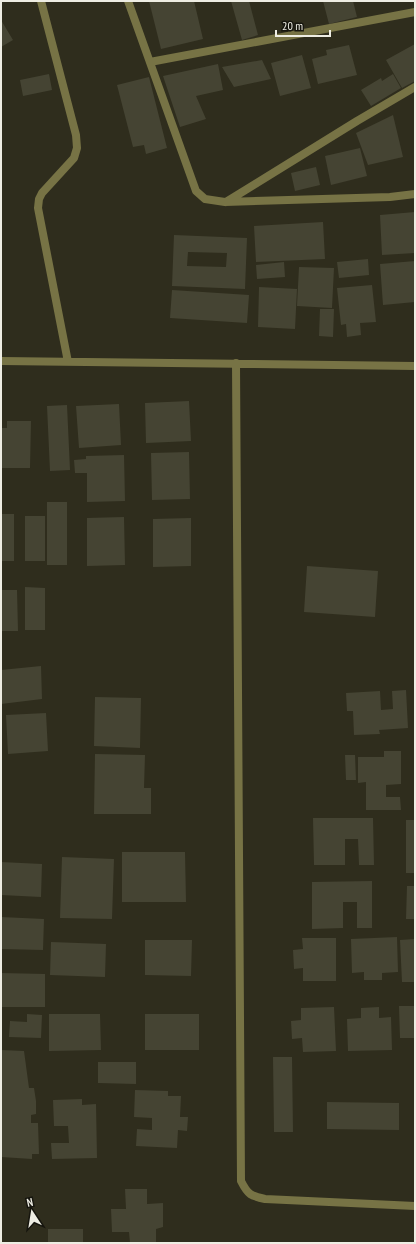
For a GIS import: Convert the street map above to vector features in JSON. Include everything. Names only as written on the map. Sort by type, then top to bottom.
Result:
[{"type":"street","points":[[41,1],[76,135],[78,148],[74,158],[42,193],[38,208],[68,362]]},
{"type":"street","points":[[128,1],[196,191],[205,199],[225,202],[390,197],[415,194]]},
{"type":"street","points":[[150,62],[415,12]]},
{"type":"street","points":[[225,202],[415,87]]},
{"type":"street","points":[[1,361],[415,366]]},
{"type":"street","points":[[236,363],[241,1181],[246,1191],[253,1197],[265,1199],[415,1206]]},
{"type":"building","points":[[149,1],[194,1],[203,39],[161,49]]},
{"type":"building","points":[[231,1],[249,1],[258,35],[242,40]]},
{"type":"building","points":[[323,1],[353,1],[357,17],[329,24]]},
{"type":"building","points":[[1,20],[13,40],[1,47]]},
{"type":"building","points":[[415,44],[415,81],[402,88],[386,60]]},
{"type":"building","points":[[349,45],[357,75],[318,84],[312,59],[327,55],[326,50]]},
{"type":"building","points":[[302,55],[311,88],[280,96],[271,63]]},
{"type":"building","points":[[262,60],[271,79],[234,87],[222,67]]},
{"type":"building","points":[[218,64],[223,90],[196,96],[206,119],[180,127],[163,76]]},
{"type":"building","points":[[49,74],[52,90],[23,96],[20,80]]},
{"type":"building","points":[[393,74],[401,88],[371,106],[361,90],[381,78],[382,81]]},
{"type":"building","points":[[149,77],[167,148],[146,154],[144,145],[133,147],[117,85]]},
{"type":"building","points":[[393,115],[403,157],[368,165],[356,133]]},
{"type":"building","points":[[360,148],[367,176],[331,185],[325,156]]},
{"type":"building","points":[[316,167],[320,185],[295,191],[291,173]]},
{"type":"building","points":[[415,212],[415,253],[382,255],[380,215]]},
{"type":"building","points":[[323,222],[325,259],[256,262],[254,226]]},
{"type":"building","points":[[174,235],[247,238],[245,289],[172,286]],"holes":[[[188,252],[227,253],[226,267],[187,266]]]},
{"type":"building","points":[[368,259],[369,275],[339,278],[337,262]]},
{"type":"building","points":[[415,261],[415,302],[383,305],[380,264]]},
{"type":"building","points":[[284,262],[285,277],[257,279],[256,265]]},
{"type":"building","points":[[299,267],[334,268],[332,308],[297,306]]},
{"type":"building","points":[[372,285],[376,322],[360,323],[361,335],[347,337],[346,324],[341,325],[337,288]]},
{"type":"building","points":[[259,287],[297,289],[295,329],[258,327]]},
{"type":"building","points":[[172,290],[249,295],[247,323],[170,318]]},
{"type":"building","points":[[320,309],[334,309],[333,337],[319,336]]},
{"type":"building","points":[[189,401],[191,441],[146,443],[145,403]]},
{"type":"building","points":[[119,404],[121,445],[79,448],[76,406]]},
{"type":"building","points":[[67,405],[70,470],[50,471],[47,406]]},
{"type":"building","points":[[7,421],[31,421],[30,468],[1,468],[1,428],[7,428]]},
{"type":"building","points":[[189,452],[190,499],[152,500],[151,453]]},
{"type":"building","points":[[124,455],[125,501],[87,502],[87,473],[75,473],[74,460],[86,459],[86,456]]},
{"type":"building","points":[[47,502],[67,502],[67,565],[47,565]]},
{"type":"building","points":[[1,514],[14,514],[14,561],[1,561]]},
{"type":"building","points":[[25,516],[45,516],[45,561],[25,561]]},
{"type":"building","points":[[124,517],[125,565],[87,566],[87,518]]},
{"type":"building","points":[[191,518],[191,566],[153,567],[153,519]]},
{"type":"building","points":[[307,566],[378,571],[375,617],[304,612]]},
{"type":"building","points":[[25,587],[45,588],[45,630],[25,630]]},
{"type":"building","points":[[1,590],[17,590],[18,631],[1,631]]},
{"type":"building","points":[[41,666],[42,699],[1,704],[1,670]]},
{"type":"building","points":[[406,690],[408,728],[379,730],[380,734],[354,735],[353,711],[347,711],[346,693],[380,691],[381,710],[393,709],[392,691]]},
{"type":"building","points":[[95,697],[141,698],[140,748],[94,746]]},
{"type":"building","points":[[46,713],[48,751],[8,754],[6,715]]},
{"type":"building","points":[[384,751],[401,751],[401,784],[386,785],[386,797],[400,797],[401,810],[366,810],[366,782],[358,783],[358,757],[384,757]]},
{"type":"building","points":[[95,754],[145,755],[144,788],[151,788],[151,814],[94,814]]},
{"type":"building","points":[[345,755],[355,755],[356,780],[346,780]]},
{"type":"building","points":[[313,818],[373,818],[374,865],[359,865],[358,839],[345,839],[345,865],[314,865]]},
{"type":"building","points":[[406,820],[415,820],[415,873],[406,873]]},
{"type":"building","points":[[122,852],[185,852],[186,902],[122,902]]},
{"type":"building","points":[[62,857],[114,859],[112,919],[60,918]]},
{"type":"building","points":[[1,862],[42,864],[41,897],[1,895]]},
{"type":"building","points":[[372,881],[372,928],[357,928],[357,902],[343,902],[343,928],[312,929],[312,882]]},
{"type":"building","points":[[407,886],[415,886],[415,919],[406,919]]},
{"type":"building","points":[[1,917],[44,919],[43,950],[1,949]]},
{"type":"building","points":[[397,937],[398,972],[382,973],[382,980],[364,980],[364,972],[352,973],[351,939]]},
{"type":"building","points":[[302,938],[336,938],[336,981],[303,981],[303,968],[294,969],[293,950],[303,949]]},
{"type":"building","points":[[415,939],[415,982],[402,982],[400,940]]},
{"type":"building","points":[[145,940],[192,940],[191,976],[145,975]]},
{"type":"building","points":[[51,942],[106,944],[105,977],[50,975]]},
{"type":"building","points":[[1,973],[45,974],[45,1007],[1,1007]]},
{"type":"building","points":[[399,1006],[415,1006],[415,1038],[400,1038]]},
{"type":"building","points":[[334,1007],[336,1051],[303,1052],[302,1038],[292,1039],[291,1021],[301,1020],[301,1008]]},
{"type":"building","points":[[379,1007],[379,1018],[391,1017],[392,1050],[348,1051],[347,1019],[361,1018],[361,1008]]},
{"type":"building","points":[[27,1014],[42,1015],[41,1038],[9,1037],[10,1021],[27,1022]]},
{"type":"building","points":[[49,1014],[100,1014],[101,1050],[49,1051]]},
{"type":"building","points":[[145,1014],[199,1014],[199,1050],[145,1050]]},
{"type":"building","points":[[1,1050],[24,1051],[29,1088],[34,1088],[36,1101],[36,1114],[31,1115],[31,1123],[38,1123],[39,1154],[32,1154],[32,1159],[1,1157]]},
{"type":"building","points":[[273,1057],[292,1057],[293,1132],[274,1132]]},
{"type":"building","points":[[98,1062],[136,1062],[136,1084],[98,1083]]},
{"type":"building","points":[[135,1090],[168,1091],[168,1096],[181,1096],[180,1117],[188,1117],[187,1131],[178,1130],[177,1148],[136,1146],[137,1129],[152,1130],[152,1118],[134,1117]]},
{"type":"building","points":[[82,1099],[82,1105],[96,1104],[97,1158],[52,1159],[51,1143],[69,1143],[68,1126],[54,1126],[53,1100]]},
{"type":"building","points":[[327,1102],[399,1103],[399,1130],[327,1129]]},
{"type":"building","points":[[125,1189],[147,1189],[147,1204],[163,1203],[163,1227],[156,1229],[156,1243],[130,1243],[129,1232],[112,1232],[111,1209],[126,1209]]},
{"type":"building","points":[[48,1229],[83,1229],[83,1243],[48,1243]]}]
